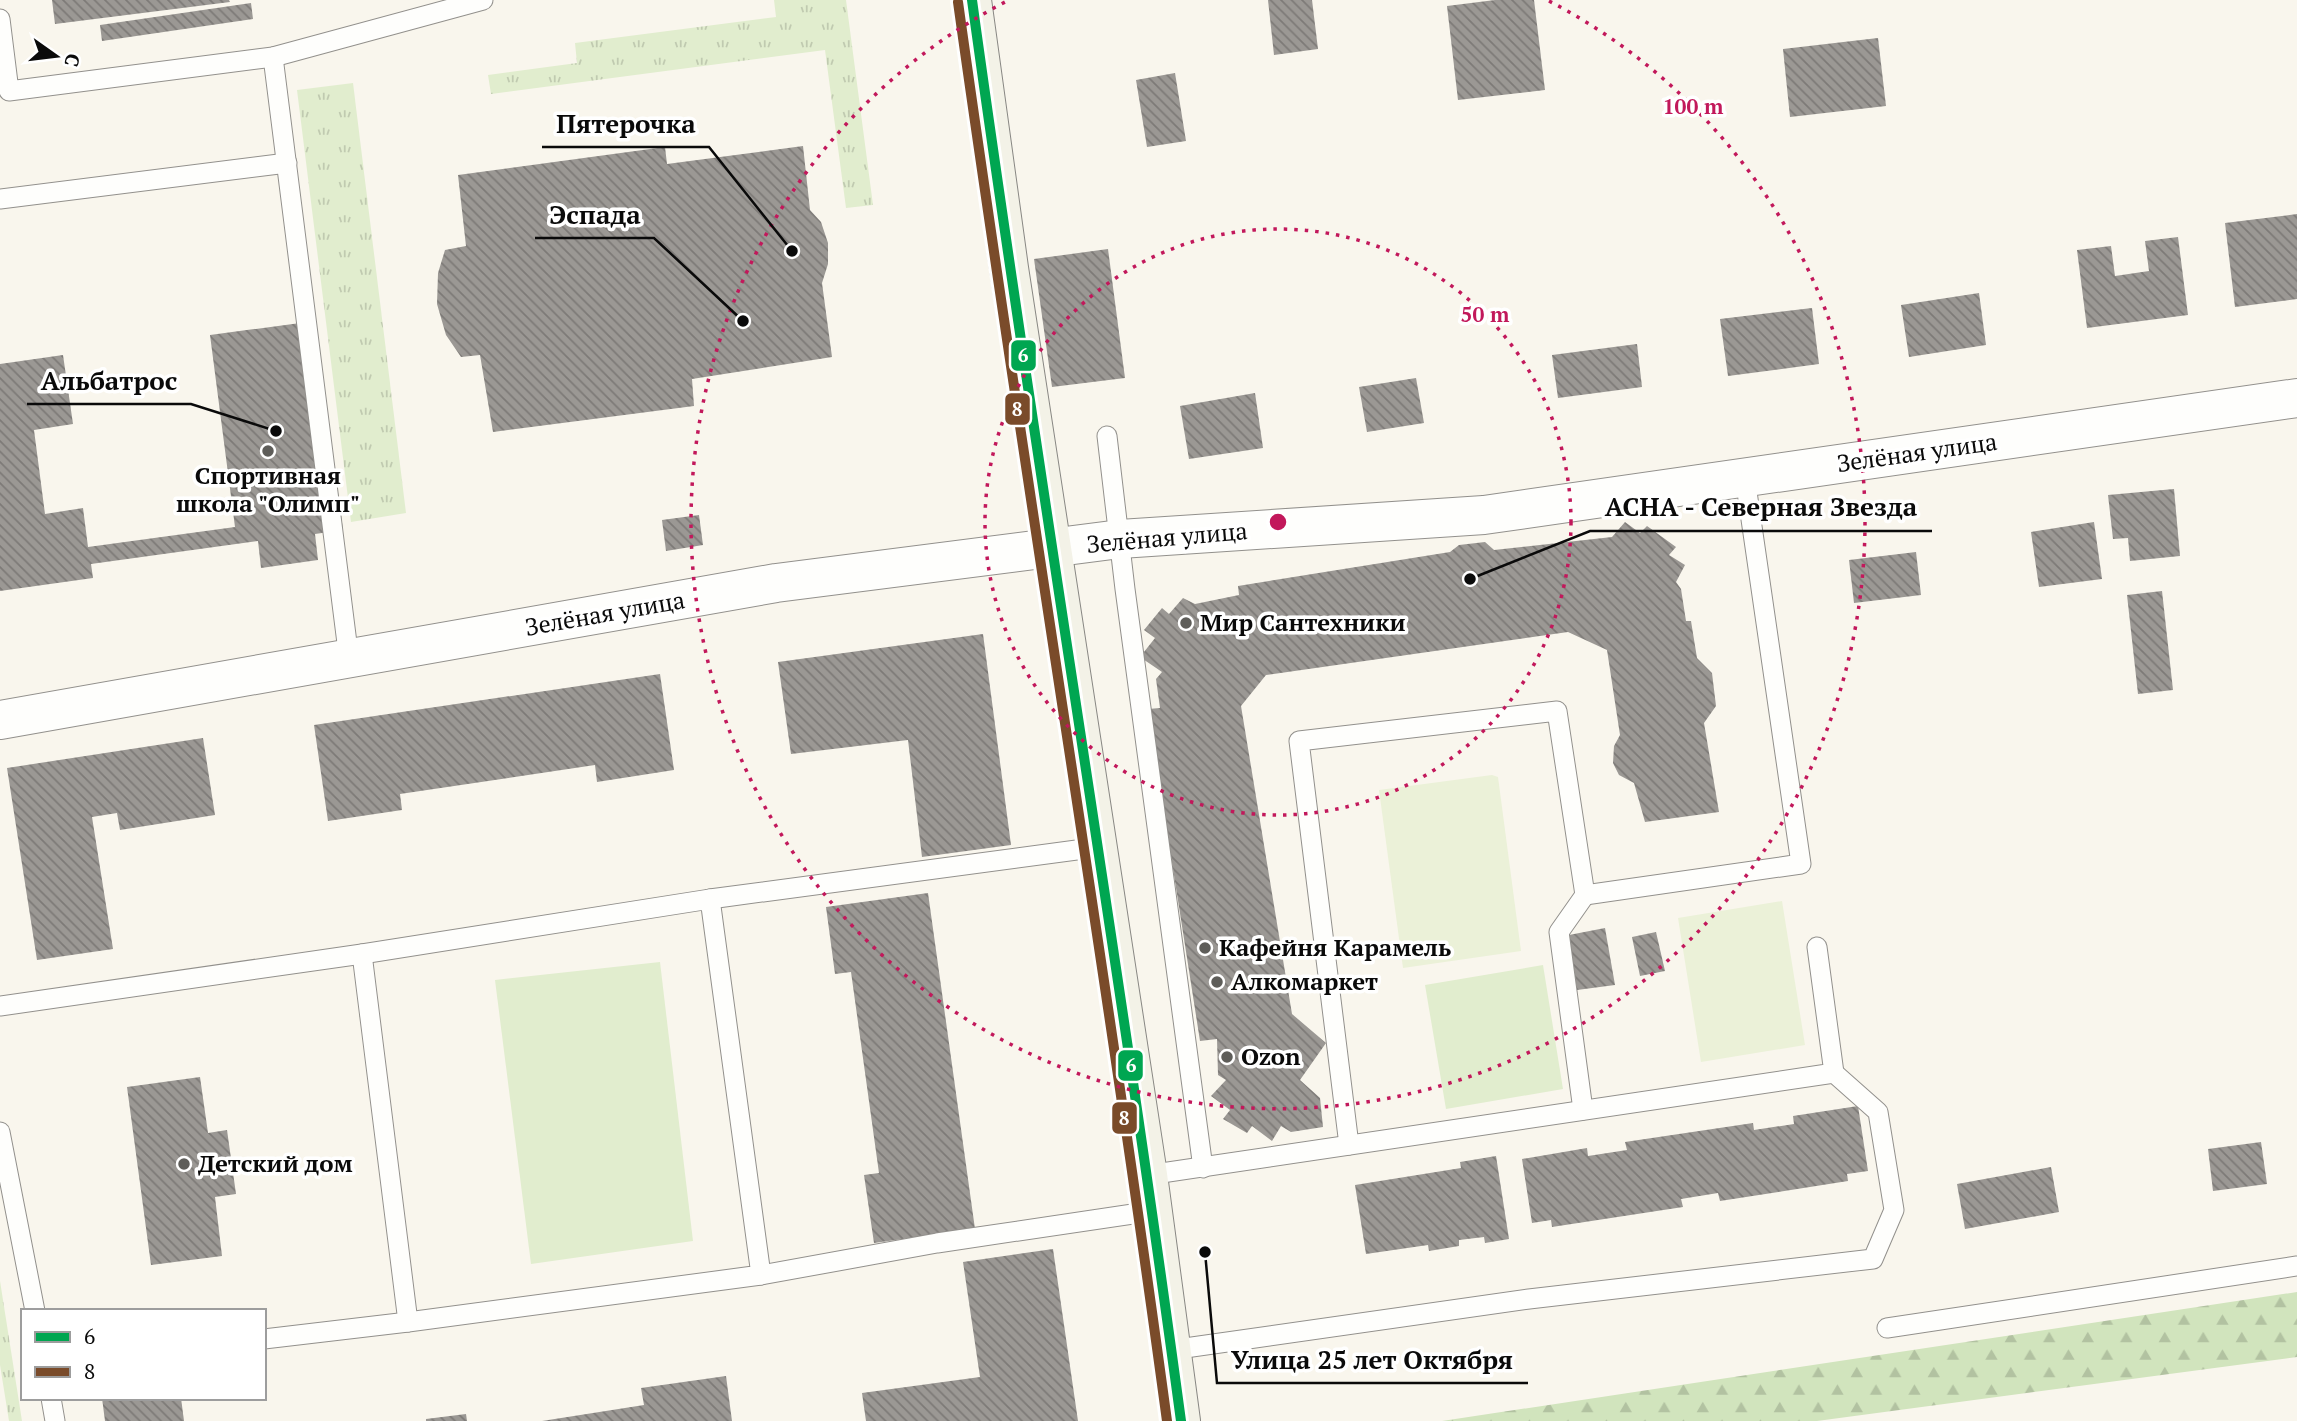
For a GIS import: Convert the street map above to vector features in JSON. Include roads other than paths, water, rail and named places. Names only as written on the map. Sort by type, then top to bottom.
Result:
[{"type":"street","points":[[972,0],[1009,268],[1150,1193],[1181,1421]]},
{"type":"street","name":"Зелёная улица","points":[[0,720],[776,583],[994,554],[1053,550],[1120,539],[1484,515],[2297,398]]},
{"type":"lane","points":[[0,19],[9,91],[274,57],[483,0]]},
{"type":"lane","points":[[274,57],[349,659]]},
{"type":"lane","points":[[0,199],[287,163]]},
{"type":"lane","points":[[1107,436],[1203,1168]]},
{"type":"lane","points":[[1585,895],[1801,864],[1745,478]]},
{"type":"lane","points":[[1349,1145],[1298,741],[1557,711],[1585,895],[1559,932],[1583,1110]]},
{"type":"lane","points":[[0,1006],[362,954],[710,899],[1099,847]]},
{"type":"lane","points":[[710,899],[761,1275]]},
{"type":"lane","points":[[1171,1350],[1529,1299],[1873,1259],[1894,1210],[1878,1112],[1835,1073],[1817,947]]},
{"type":"lane","points":[[362,954],[408,1322]]},
{"type":"lane","points":[[266,1339],[761,1275],[937,1243],[1150,1193],[1203,1168],[1835,1073]]},
{"type":"lane","points":[[0,1132],[35,1309]]},
{"type":"lane","points":[[1887,1328],[2297,1266]]},
{"type":"lane","points":[[51,1400],[55,1421]]},
{"type":"place","name":"Пятерочка","points":[[792,251]]},
{"type":"place","name":"Эспада","points":[[743,321]]},
{"type":"place","name":"Альбатрос","points":[[276,431]]},
{"type":"place","name":"Спортивная школа \"Олимп\"","points":[[268,451]]},
{"type":"place","name":"АСНА - Северная Звезда","points":[[1470,579]]},
{"type":"place","name":"Мир Сантехники","points":[[1186,623]]},
{"type":"place","name":"Кафейня Карамель","points":[[1205,948]]},
{"type":"place","name":"Алкомаркет","points":[[1217,982]]},
{"type":"place","name":"Ozon","points":[[1227,1057]]},
{"type":"place","name":"Детский дом","points":[[184,1164]]},
{"type":"place","name":"Улица 25 лет Октября","points":[[1205,1252]]}]
